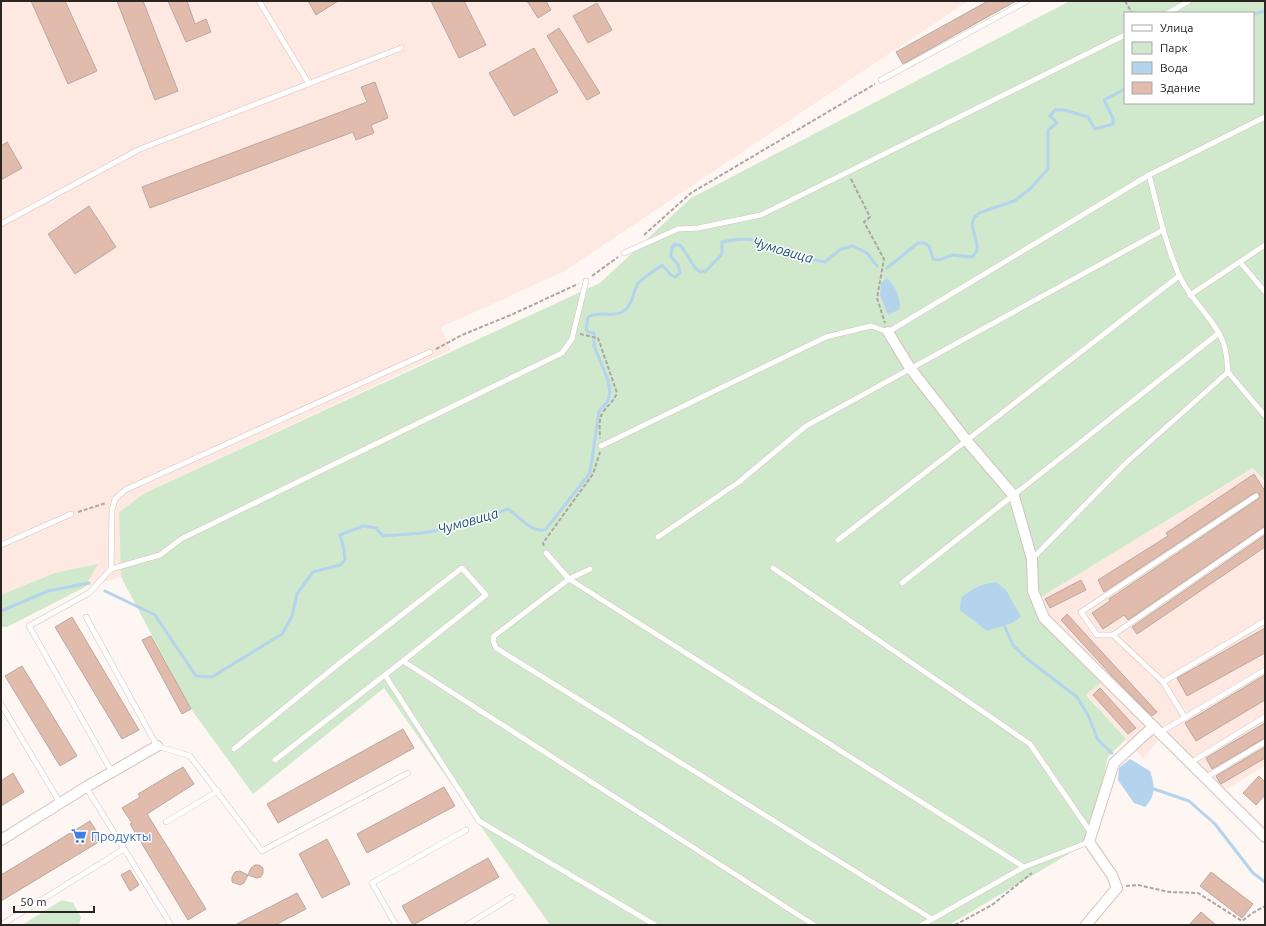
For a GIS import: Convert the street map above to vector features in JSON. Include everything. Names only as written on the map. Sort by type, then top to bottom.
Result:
[{"type":"street","points":[[888,332],[910,368],[967,441],[1014,496],[1032,559],[1033,591],[1044,618],[1265,837]]},
{"type":"street","points":[[1086,925],[1117,888],[1112,875],[1090,838],[1114,763],[1156,730]]},
{"type":"street","points":[[1,840],[86,787],[157,746]]},
{"type":"lane","points":[[259,1],[309,84]]},
{"type":"lane","points":[[882,80],[1027,1]]},
{"type":"lane","points":[[1170,12],[1189,1]]},
{"type":"lane","points":[[624,253],[678,229],[698,228],[761,215],[1124,35]]},
{"type":"lane","points":[[1,224],[140,149],[401,48]]},
{"type":"lane","points":[[601,446],[826,337],[871,326],[888,332],[1149,175],[1265,117]]},
{"type":"lane","points":[[1149,175],[1163,230],[1179,276],[1190,295],[1219,333],[1223,343],[1228,372],[1265,416]]},
{"type":"lane","points":[[658,537],[739,482],[806,426],[1163,230]]},
{"type":"lane","points":[[1190,295],[1265,245]]},
{"type":"lane","points":[[1240,262],[1265,292]]},
{"type":"lane","points":[[838,540],[1179,276]]},
{"type":"lane","points":[[112,772],[29,626],[89,593],[111,569],[160,555],[181,538],[562,354],[572,339],[586,280]]},
{"type":"lane","points":[[902,583],[1219,333]]},
{"type":"lane","points":[[111,569],[112,510],[115,500],[125,490],[430,352]]},
{"type":"lane","points":[[1032,559],[1126,463],[1228,372]]},
{"type":"lane","points":[[1256,496],[1081,612],[1097,635],[1113,635],[1265,530]]},
{"type":"lane","points":[[1,545],[71,514]]},
{"type":"lane","points":[[546,553],[569,579],[1024,867]]},
{"type":"lane","points":[[234,749],[336,666],[462,568],[486,595],[403,662],[275,760]]},
{"type":"lane","points":[[773,568],[1030,744],[1090,838],[1024,867],[922,925]]},
{"type":"lane","points":[[590,569],[569,579],[494,636],[493,641],[496,648],[932,919]]},
{"type":"lane","points":[[86,617],[157,746],[190,756],[262,850],[408,773]]},
{"type":"lane","points":[[1163,682],[1265,621]]},
{"type":"lane","points":[[1113,635],[1163,682],[1185,718]]},
{"type":"lane","points":[[403,662],[814,925]]},
{"type":"lane","points":[[1156,730],[1185,718],[1265,670]]},
{"type":"lane","points":[[385,675],[479,821],[655,925]]},
{"type":"lane","points":[[1,705],[60,803]]},
{"type":"lane","points":[[1190,764],[1265,717]]},
{"type":"lane","points":[[1205,778],[1265,742]]},
{"type":"lane","points":[[86,787],[171,925]]},
{"type":"lane","points":[[166,822],[218,791]]},
{"type":"lane","points":[[396,925],[372,883],[466,830]]},
{"type":"lane","points":[[1,925],[124,849]]},
{"type":"lane","points":[[467,925],[512,898]]},
{"type":"path","points":[[1125,1],[1131,12]]},
{"type":"path","points":[[641,238],[692,193],[882,80]]},
{"type":"path","points":[[848,172],[870,217],[864,222],[884,259],[877,298],[888,332]]},
{"type":"path","points":[[430,352],[462,335],[513,314],[586,280],[624,253]]},
{"type":"path","points":[[546,553],[543,543],[593,474],[601,446],[600,422],[603,413],[613,402],[617,394],[598,338],[589,335]]},
{"type":"path","points":[[71,514],[115,500]]},
{"type":"path","points":[[955,925],[992,905],[1038,869]]},
{"type":"path","points":[[1117,888],[1138,885],[1168,892],[1198,893],[1242,921],[1265,906]]},
{"type":"shaded area","points":[[1,1],[968,1],[563,272],[441,327],[451,350],[145,493],[119,512],[121,577],[1,610]]},
{"type":"shaded area","points":[[1254,468],[1265,481],[1265,766],[1223,791],[1165,731],[1143,759],[1086,694],[1104,679],[1036,600]]},
{"type":"green space","points":[[1070,1],[1265,1],[1265,481],[1253,468],[1036,600],[1105,679],[1086,695],[1126,739],[1108,757],[1089,842],[949,925],[550,925],[384,688],[253,794],[191,709],[121,577],[119,512],[145,493],[600,283],[691,198]]},
{"type":"green space","points":[[98,564],[85,587],[7,627],[1,627],[1,595],[55,573]]},
{"type":"green space","points":[[62,900],[73,903],[81,917],[79,925],[22,925]]},
{"type":"water","points":[[887,278],[897,292],[900,309],[888,315],[880,295],[881,283]]},
{"type":"water","points":[[996,582],[1006,590],[1021,617],[1012,623],[987,631],[960,610],[961,598],[977,587]]},
{"type":"water","points":[[1130,759],[1150,771],[1154,790],[1149,803],[1145,807],[1134,803],[1118,780],[1119,768]]},
{"type":"building","points":[[31,1],[65,1],[97,71],[68,84]]},
{"type":"building","points":[[117,1],[143,1],[178,91],[155,100]]},
{"type":"building","points":[[168,1],[187,1],[195,24],[206,19],[211,32],[186,42]]},
{"type":"building","points":[[308,1],[338,1],[316,15]]},
{"type":"building","points":[[431,1],[464,1],[486,45],[459,58]]},
{"type":"building","points":[[527,1],[546,1],[551,10],[538,18]]},
{"type":"building","points":[[988,1],[1016,1],[903,64],[896,52]]},
{"type":"building","points":[[597,3],[612,30],[588,43],[573,16]]},
{"type":"building","points":[[559,28],[600,93],[587,100],[547,36]]},
{"type":"building","points":[[534,48],[558,92],[514,116],[489,73]]},
{"type":"building","points":[[375,82],[388,118],[371,125],[374,133],[356,140],[353,132],[150,208],[142,187],[367,102],[361,87]]},
{"type":"building","points":[[7,142],[22,168],[1,180],[1,146]]},
{"type":"building","points":[[89,206],[116,247],[75,274],[48,234]]},
{"type":"building","points":[[1254,474],[1265,491],[1265,526],[1128,620],[1124,615],[1103,629],[1092,613],[1110,601],[1109,599],[1258,499],[1260,494],[1254,493],[1104,592],[1098,580],[1168,536],[1166,533]]},
{"type":"building","points":[[1265,535],[1265,547],[1137,634],[1132,627]]},
{"type":"building","points":[[1081,580],[1086,590],[1050,608],[1045,599]]},
{"type":"building","points":[[1067,614],[1157,712],[1152,716],[1114,678],[1061,620]]},
{"type":"building","points":[[72,617],[139,730],[122,739],[55,627]]},
{"type":"building","points":[[1265,628],[1265,653],[1187,696],[1177,678]]},
{"type":"building","points":[[151,636],[191,709],[182,714],[142,640]]},
{"type":"building","points":[[22,666],[77,756],[60,766],[5,676]]},
{"type":"building","points":[[1265,675],[1265,700],[1196,741],[1185,723]]},
{"type":"building","points":[[1100,688],[1136,728],[1128,734],[1093,695]]},
{"type":"building","points":[[1265,723],[1265,738],[1212,769],[1206,758]]},
{"type":"building","points":[[403,729],[414,748],[278,823],[267,804]]},
{"type":"building","points":[[1265,747],[1265,758],[1221,784],[1220,783],[1216,776]]},
{"type":"building","points":[[183,767],[194,784],[147,814],[206,909],[188,920],[130,824],[132,823],[122,808],[140,797],[138,794]]},
{"type":"building","points":[[13,773],[24,792],[1,806],[1,781]]},
{"type":"building","points":[[1259,776],[1265,782],[1265,795],[1256,805],[1243,793]]},
{"type":"building","points":[[444,787],[455,806],[367,853],[357,834]]},
{"type":"building","points":[[90,821],[102,840],[1,901],[1,875]]},
{"type":"building","points":[[327,839],[350,884],[322,898],[299,854]]},
{"type":"building","points":[[488,858],[499,877],[413,925],[402,906]]},
{"type":"building","points":[[255,865],[259,865],[263,868],[261,877],[257,878],[248,875],[251,868]]},
{"type":"building","points":[[130,870],[139,885],[130,891],[121,875]]},
{"type":"building","points":[[240,871],[248,875],[244,883],[240,885],[232,882],[232,877],[235,872]]},
{"type":"building","points":[[1211,872],[1253,904],[1242,918],[1200,886]]},
{"type":"building","points":[[297,893],[306,909],[275,925],[235,925]]},
{"type":"building","points":[[1201,912],[1216,925],[1189,925]]},
{"type":"waterway","name":"Чумовица","points":[[1254,14],[1265,11]]},
{"type":"waterway","name":"Чумовица","points":[[887,268],[918,243],[924,243],[929,246],[933,259],[939,260],[952,255],[972,257],[977,251],[977,244],[972,225],[974,218],[979,213],[1014,201],[1030,189],[1048,169],[1048,130],[1057,123],[1050,116],[1055,110],[1064,110],[1088,117],[1095,129],[1113,124],[1113,118],[1104,100],[1124,90]]},
{"type":"waterway","name":"Чумовица","points":[[105,591],[155,615],[196,676],[212,677],[282,634],[292,616],[297,594],[313,572],[340,565],[345,560],[340,535],[363,526],[376,528],[383,536],[423,533],[454,527],[508,509],[531,527],[541,530],[546,529],[590,473],[599,411],[608,401],[610,392],[608,380],[594,346],[594,333],[588,332],[586,329],[588,317],[597,314],[614,314],[626,310],[639,282],[662,265],[671,275],[675,277],[680,273],[678,264],[671,257],[672,248],[675,244],[681,246],[696,269],[701,272],[706,271],[722,254],[722,242],[741,239],[762,242],[806,258],[825,262],[841,249],[853,246],[867,253],[877,266]]},
{"type":"waterway","name":"Чумовица","points":[[1,611],[48,591],[89,583]]},
{"type":"waterway","points":[[1004,625],[1013,645],[1027,659],[1077,697],[1088,715],[1098,740],[1112,753]]},
{"type":"waterway","points":[[1154,789],[1189,801],[1215,824],[1253,873],[1265,882]]},
{"type":"place","name":"Продукты","points":[[79,836]]}]
